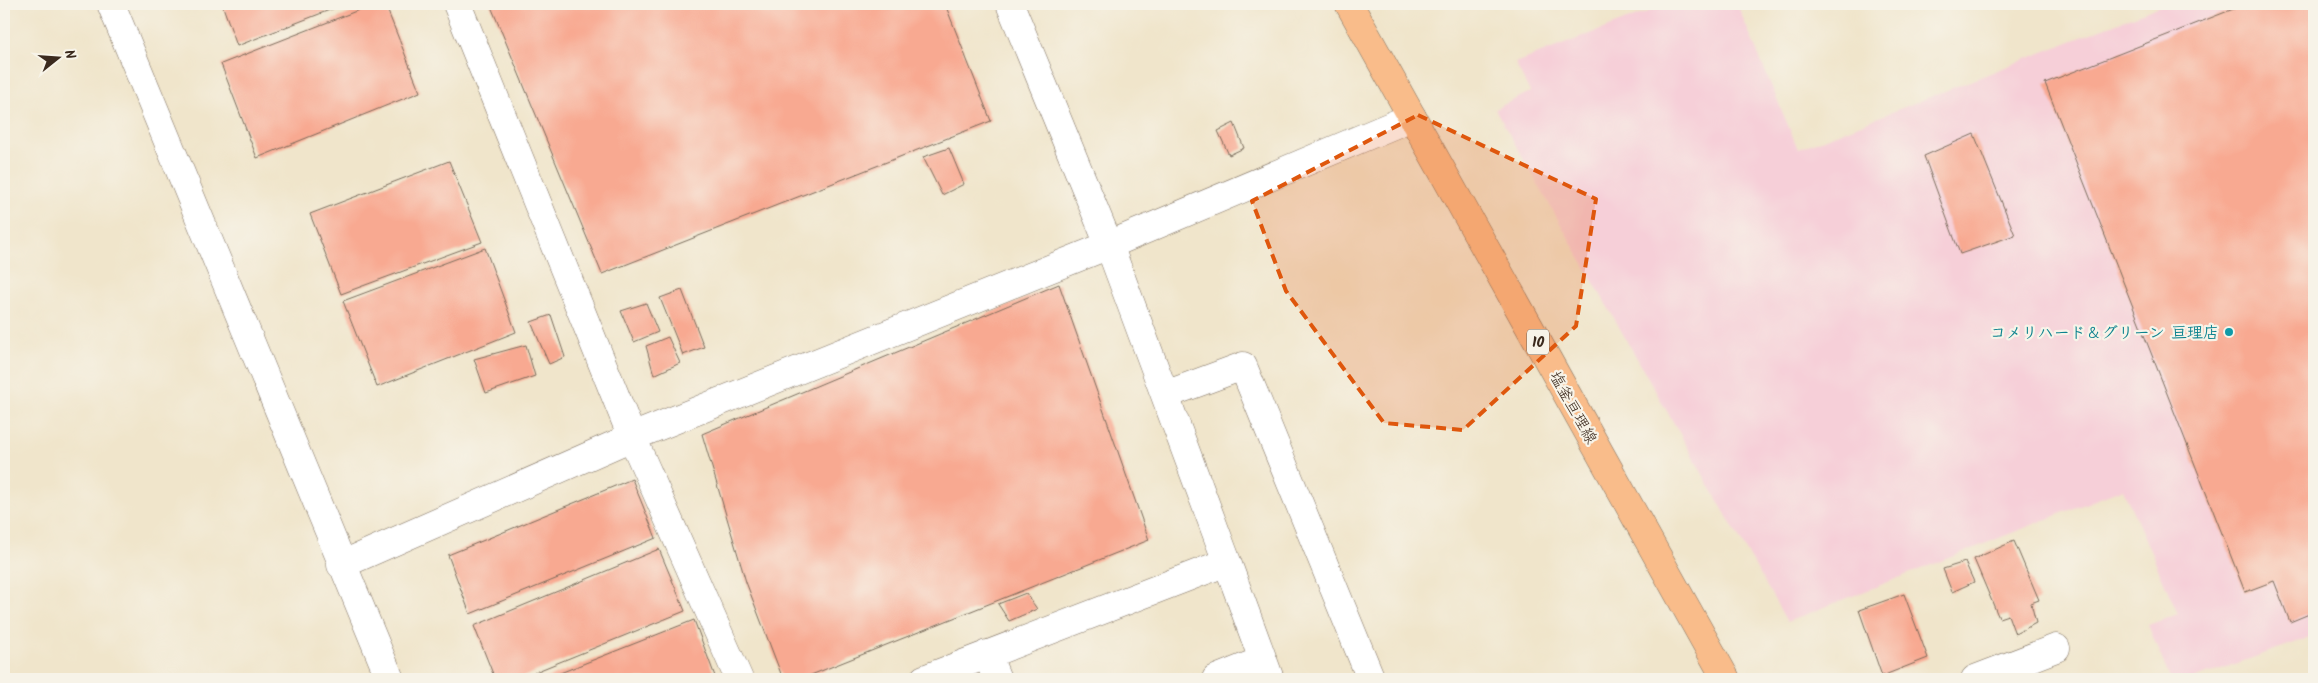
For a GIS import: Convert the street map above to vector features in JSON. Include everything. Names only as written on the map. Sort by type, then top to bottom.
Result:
[{"type":"main road","name":"塩釜亘理線","points":[[1350,4],[1726,679]]},
{"type":"street","points":[[111,4],[341,565],[390,679]]},
{"type":"street","points":[[456,4],[632,437],[740,679]]},
{"type":"street","points":[[1010,4],[1109,245],[1266,670],[1216,679]]},
{"type":"street","points":[[341,565],[632,437],[1109,245],[1412,117]]},
{"type":"street","points":[[1165,395],[1243,366],[1371,679]]},
{"type":"street","points":[[924,679],[1227,562]]},
{"type":"street","points":[[1975,679],[2056,648]]},
{"type":"street","points":[[987,654],[997,679]]},
{"type":"highlighted area","points":[[1418,115],[1596,199],[1576,326],[1463,430],[1384,423],[1286,291],[1252,201]]},
{"type":"shaded area","points":[[1668,4],[1737,4],[1798,149],[2165,4],[2314,4],[2314,636],[2193,679],[2170,679],[2148,625],[2178,614],[2123,489],[1787,622],[1495,109],[1530,92],[1515,63]]},
{"type":"building","points":[[222,4],[345,4],[237,46]]},
{"type":"building","points":[[374,4],[385,4],[420,92],[257,158],[221,64]]},
{"type":"building","points":[[490,4],[945,4],[991,121],[602,274]]},
{"type":"building","name":"コメリハード＆グリーン 亘理店","points":[[2246,4],[2311,4],[2314,11],[2314,612],[2290,622],[2274,581],[2245,592],[2045,83]]},
{"type":"building","points":[[1234,123],[1244,148],[1229,155],[1218,131]]},
{"type":"building","points":[[1974,134],[2015,235],[1960,254],[1924,156]]},
{"type":"building","points":[[949,148],[964,184],[942,195],[923,157]]},
{"type":"building","points":[[449,161],[482,242],[341,294],[310,214]]},
{"type":"building","points":[[485,248],[516,332],[377,387],[343,301]]},
{"type":"building","points":[[1059,284],[1149,540],[801,679],[783,679],[746,582],[702,434]]},
{"type":"building","points":[[682,290],[704,347],[683,355],[660,298]]},
{"type":"building","points":[[646,303],[658,332],[634,342],[621,311]]},
{"type":"building","points":[[551,315],[565,357],[549,364],[531,322]]},
{"type":"building","points":[[668,337],[680,363],[654,375],[646,346]]},
{"type":"building","points":[[526,345],[535,376],[486,393],[474,359]]},
{"type":"building","points":[[632,479],[656,538],[470,614],[448,555]]},
{"type":"building","points":[[2014,541],[2039,600],[2031,603],[2036,623],[2015,634],[2008,615],[1999,618],[1974,559]]},
{"type":"building","points":[[659,549],[685,611],[518,679],[495,679],[474,626]]},
{"type":"building","points":[[1965,562],[1974,582],[1952,592],[1943,569]]},
{"type":"building","points":[[1026,593],[1037,609],[1009,621],[998,604]]},
{"type":"building","points":[[1904,594],[1928,658],[1882,676],[1859,610]]},
{"type":"building","points":[[694,620],[716,679],[545,679]]},
{"type":"place","name":"コメリハード＆グリーン 亘理店","points":[[2229,332]]}]
